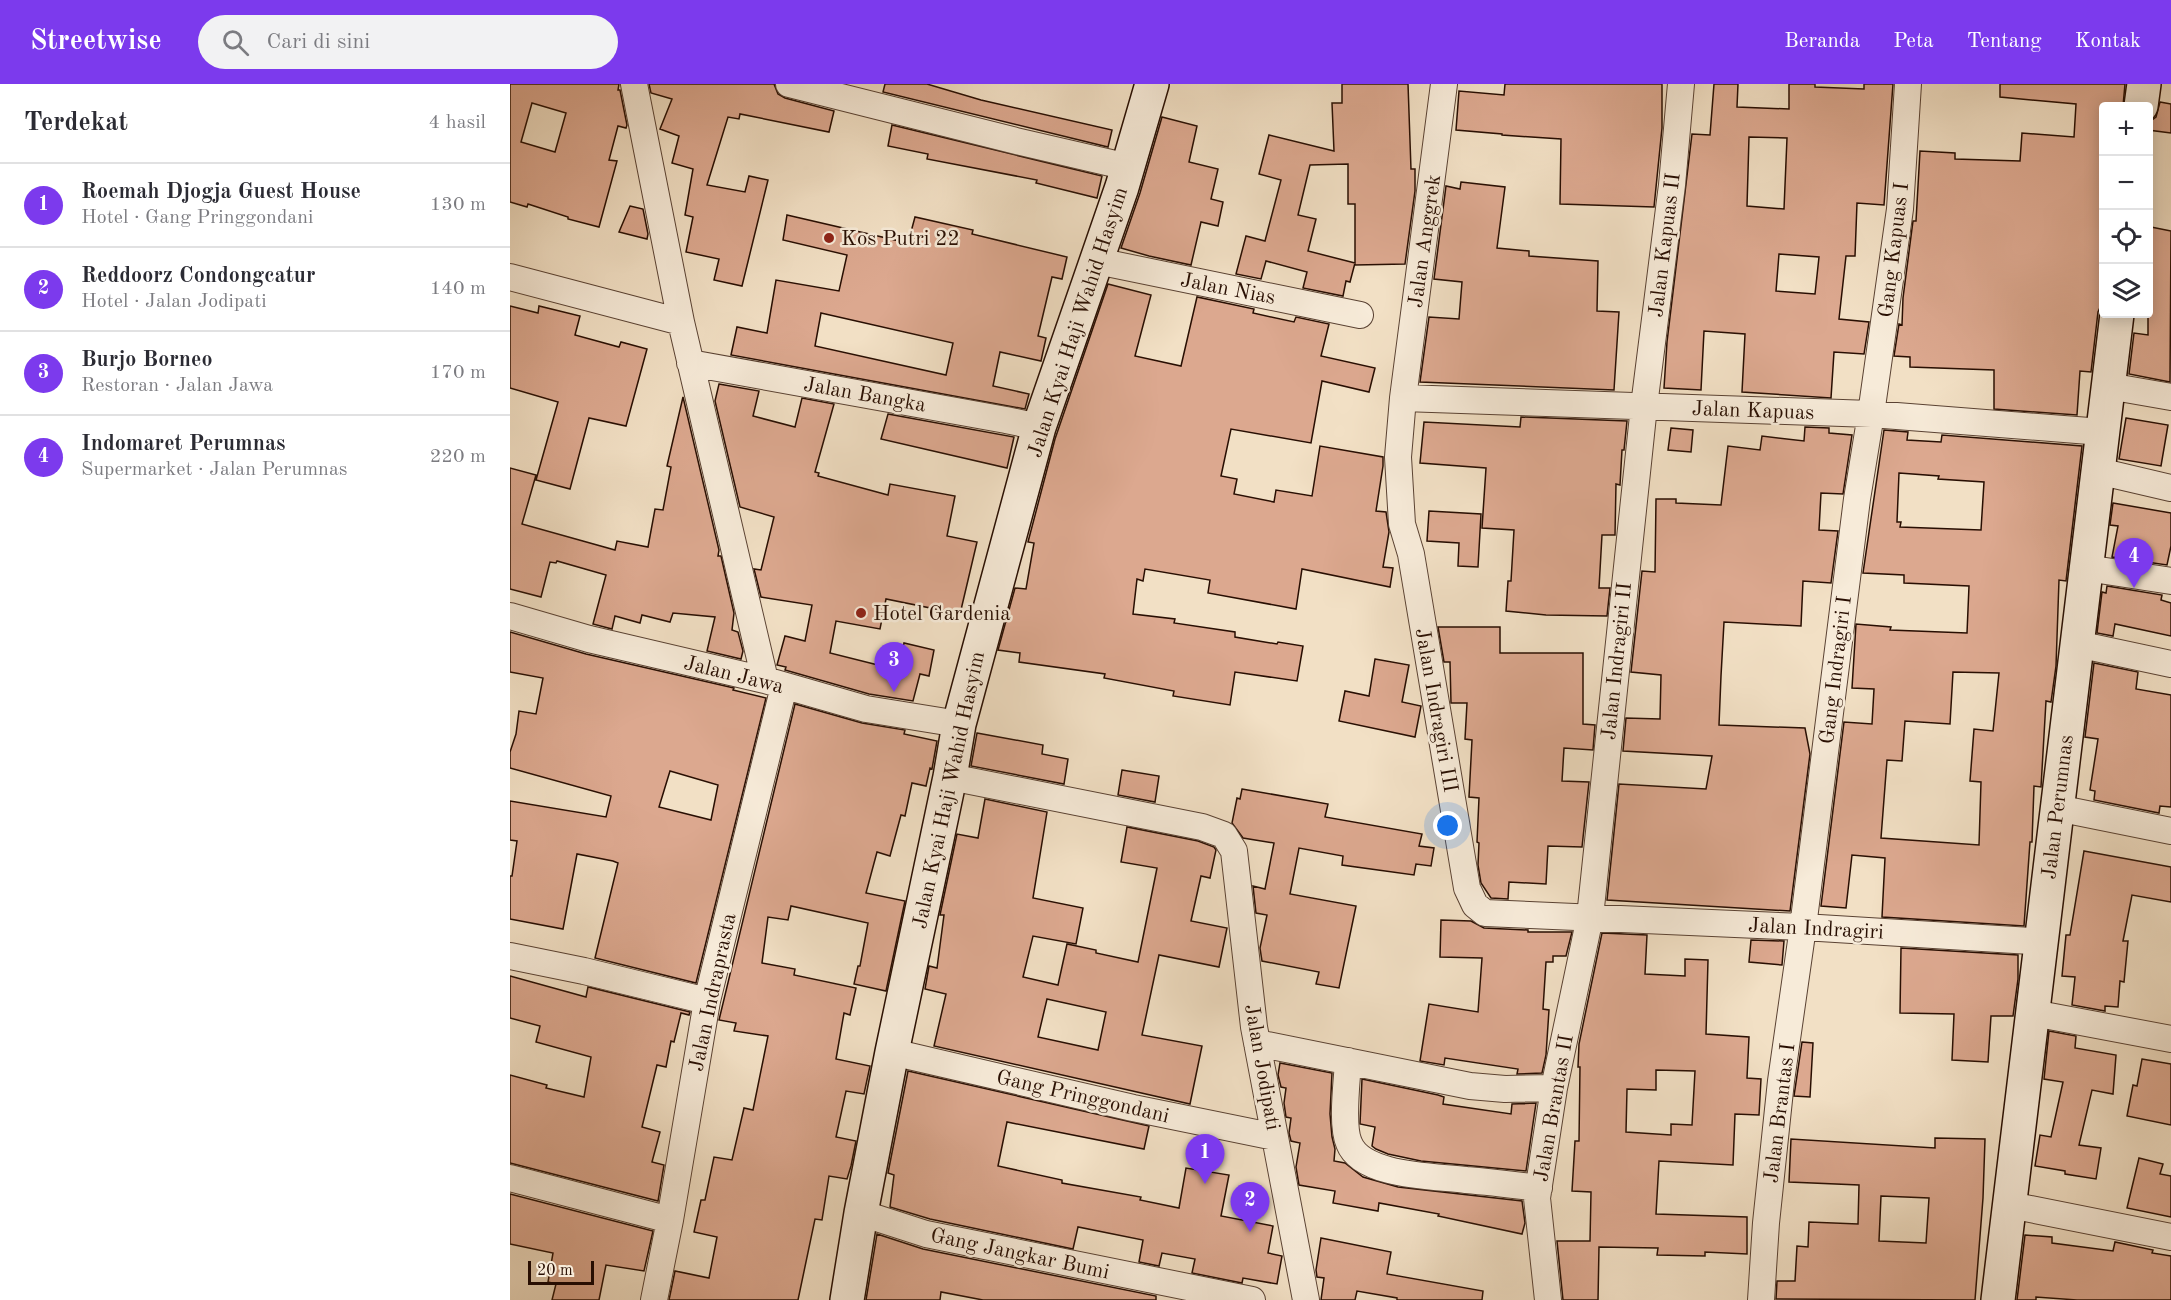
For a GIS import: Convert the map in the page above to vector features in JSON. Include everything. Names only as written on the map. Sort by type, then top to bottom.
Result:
[{"type":"main road","name":"Jalan Kyai Haji Wahid Hasyim","points":[[847,1300],[892,1052],[959,724],[1039,427],[1128,167],[1152,84]]},
{"type":"main road","points":[[2142,102],[2144,84]]},
{"type":"main road","name":"Jalan Perumnas","points":[[1998,1300],[2116,318]]},
{"type":"street","points":[[634,84],[690,363],[775,683]]},
{"type":"street","points":[[789,84],[1128,167]]},
{"type":"street","name":"Jalan Anggrek","points":[[1403,398],[1444,84]]},
{"type":"street","name":"Jalan Kapuas II","points":[[1644,406],[1672,185],[1681,84]]},
{"type":"street","name":"Gang Kapuas I","points":[[1871,414],[1900,209],[1908,84]]},
{"type":"street","name":"Jalan Nias","points":[[1097,261],[1360,315]]},
{"type":"street","points":[[510,277],[681,322]]},
{"type":"street","name":"Jalan Bangka","points":[[690,363],[1039,427]]},
{"type":"street","points":[[2108,386],[2171,397]]},
{"type":"street","name":"Jalan Kapuas","points":[[1403,398],[1871,414],[2102,432]]},
{"type":"street","name":"Jalan Indragiri III","points":[[1403,398],[1398,457],[1402,524],[1411,554],[1467,888],[1475,905],[1485,913],[1590,917]]},
{"type":"street","name":"Jalan Indragiri II","points":[[1590,917],[1644,406]]},
{"type":"street","name":"Gang Indragiri I","points":[[1803,927],[1852,534],[1871,414]]},
{"type":"street","points":[[2098,471],[2171,488]]},
{"type":"street","points":[[2086,568],[2171,581]]},
{"type":"street","name":"Jalan Jawa","points":[[510,615],[589,639],[775,683],[866,709],[959,724]]},
{"type":"street","points":[[2077,644],[2171,664]]},
{"type":"street","name":"Jalan Indraprasta","points":[[654,1300],[707,1001],[775,683]]},
{"type":"street","name":"Jalan Jodipati","points":[[950,777],[1202,827],[1224,835],[1234,851],[1257,1043],[1306,1300]]},
{"type":"street","points":[[2057,808],[2171,831]]},
{"type":"street","name":"Jalan Indragiri","points":[[1590,917],[2042,940]]},
{"type":"street","name":"Jalan Brantas II","points":[[1548,1300],[1537,1198],[1554,1089],[1590,917]]},
{"type":"street","name":"Jalan Brantas I","points":[[1761,1300],[1766,1223],[1780,1093],[1803,927]]},
{"type":"street","points":[[510,956],[584,971],[707,1001]]},
{"type":"street","points":[[2033,1013],[2171,1039]]},
{"type":"street","points":[[1257,1043],[1470,1086],[1554,1089]]},
{"type":"street","name":"Gang Pringgondani","points":[[892,1052],[1132,1108],[1275,1137]]},
{"type":"street","points":[[1348,1061],[1345,1127],[1348,1143],[1356,1155],[1368,1163],[1412,1176],[1539,1188]]},
{"type":"street","points":[[510,1178],[670,1220]]},
{"type":"street","points":[[2010,1205],[2171,1237]]},
{"type":"street","name":"Gang Jangkar Bumi","points":[[861,1213],[926,1234],[1252,1300]]},
{"type":"building","points":[[510,84],[619,84],[618,90],[620,90],[627,125],[626,128],[618,126],[609,160],[617,161],[599,227],[568,219],[568,217],[528,204],[527,207],[510,202]],"holes":[[[532,103],[566,113],[555,152],[521,142]]]},
{"type":"building","points":[[649,84],[774,84],[778,94],[785,98],[834,111],[829,132],[740,114],[739,119],[728,117],[707,185],[745,192],[749,176],[768,180],[742,286],[714,280],[719,259],[686,252],[693,217],[685,215],[693,169],[672,163],[679,136],[660,129],[672,99],[651,93]]},
{"type":"building","points":[[885,84],[927,84],[981,100],[1112,130],[1108,147],[883,92]]},
{"type":"building","points":[[1342,84],[1408,84],[1411,169],[1415,169],[1415,191],[1405,264],[1355,265],[1355,263],[1350,282],[1346,281],[1343,296],[1303,288],[1307,272],[1266,261],[1261,279],[1236,274],[1246,236],[1265,241],[1281,180],[1259,174],[1269,135],[1334,151],[1332,103],[1342,103]],"holes":[[[1348,164],[1348,204],[1355,204],[1355,263],[1308,251],[1316,219],[1298,215],[1310,165]]]},
{"type":"building","points":[[1505,84],[1662,84],[1662,128],[1654,207],[1560,204],[1561,139],[1456,130],[1459,91],[1504,95]]},
{"type":"building","points":[[1714,84],[1738,84],[1737,107],[1789,109],[1789,84],[1864,89],[1864,84],[1893,84],[1884,205],[1857,203],[1855,256],[1846,256],[1839,319],[1869,322],[1864,354],[1834,352],[1831,398],[1742,392],[1745,334],[1704,331],[1701,390],[1664,388],[1667,342],[1692,134],[1710,135]],"holes":[[[1749,137],[1787,138],[1784,209],[1747,206]],[[1779,254],[1819,257],[1815,294],[1776,291]]]},
{"type":"building","points":[[2000,84],[2125,84],[2123,102],[2099,102],[2099,310],[2091,372],[2080,371],[2077,415],[1994,409],[1994,370],[1910,367],[1910,357],[1894,356],[1899,324],[1902,325],[1903,298],[1913,221],[1916,221],[1920,151],[1955,153],[1955,159],[2020,161],[2022,133],[2074,137],[2076,104],[2000,97]]},
{"type":"building","points":[[2160,102],[2171,104],[2171,133],[2153,131],[2153,119],[2156,117]]},
{"type":"building","points":[[1162,117],[1197,126],[1189,162],[1218,169],[1211,199],[1223,202],[1218,226],[1201,222],[1191,265],[1121,248]]},
{"type":"building","points":[[892,125],[1102,176],[1097,198],[1036,183],[1037,180],[927,159],[928,154],[888,146]]},
{"type":"building","points":[[1461,182],[1505,187],[1497,248],[1529,251],[1529,256],[1598,261],[1597,311],[1619,312],[1614,390],[1420,382],[1429,317],[1459,319],[1462,282],[1434,279],[1446,186],[1460,189]]},
{"type":"building","points":[[630,206],[643,209],[647,239],[619,232]]},
{"type":"building","points":[[787,215],[908,243],[915,217],[973,230],[972,234],[1067,257],[1062,279],[1052,277],[1038,336],[1046,338],[1041,361],[1000,352],[993,386],[1029,394],[1025,409],[731,355],[737,327],[767,333],[776,280],[839,291],[847,255],[783,240]],"holes":[[[821,313],[953,343],[946,375],[815,346]]]},
{"type":"building","points":[[2153,227],[2171,231],[2170,382],[2129,374],[2134,333],[2148,335],[2148,318],[2153,318]]},
{"type":"building","points":[[1108,284],[1151,295],[1135,356],[1181,366],[1197,297],[1254,309],[1253,313],[1294,322],[1296,317],[1329,324],[1321,356],[1375,368],[1369,392],[1322,381],[1311,443],[1231,429],[1221,476],[1237,479],[1234,494],[1274,502],[1276,490],[1312,496],[1320,446],[1383,457],[1376,511],[1386,512],[1389,532],[1383,567],[1393,568],[1390,587],[1302,569],[1296,609],[1208,593],[1210,580],[1145,569],[1143,581],[1137,579],[1133,614],[1175,619],[1174,623],[1235,632],[1235,637],[1303,646],[1297,681],[1235,672],[1230,705],[1173,696],[1174,691],[1104,678],[1105,674],[1019,662],[1020,653],[998,650],[1015,588],[1026,589],[1034,543],[1028,542],[1055,439]]},
{"type":"building","points":[[510,306],[538,313],[539,306],[580,316],[575,335],[619,347],[621,342],[647,349],[626,426],[589,418],[570,489],[536,480],[558,402],[510,388]]},
{"type":"building","points":[[719,384],[759,391],[753,416],[795,427],[802,398],[834,404],[815,472],[819,473],[818,476],[888,495],[890,484],[955,496],[947,536],[977,542],[960,614],[886,599],[880,629],[836,621],[830,653],[898,670],[904,643],[934,650],[929,676],[920,674],[913,701],[869,694],[785,670],[786,667],[777,665],[785,636],[805,641],[812,605],[761,597],[754,569],[761,570],[774,517],[740,507],[715,401]]},
{"type":"building","points":[[683,397],[719,550],[718,556],[721,556],[734,613],[732,630],[738,632],[743,651],[741,659],[707,651],[715,617],[673,613],[670,622],[642,615],[640,623],[615,616],[612,629],[593,624],[606,575],[557,561],[556,563],[550,562],[541,597],[510,589],[510,468],[536,475],[522,524],[615,550],[617,541],[648,547],[655,509],[663,510],[671,467],[667,466]]},
{"type":"building","points":[[888,414],[1014,437],[1007,468],[881,439]]},
{"type":"building","points":[[1521,417],[1627,421],[1624,450],[1622,450],[1620,485],[1616,484],[1615,535],[1602,535],[1599,588],[1610,588],[1607,616],[1546,615],[1506,611],[1508,581],[1511,581],[1514,530],[1482,528],[1486,468],[1420,463],[1424,422],[1520,427]]},
{"type":"building","points":[[2126,418],[2168,425],[2161,466],[2119,459]]},
{"type":"building","points":[[1805,427],[1829,428],[1829,433],[1852,435],[1843,494],[1821,493],[1819,530],[1838,531],[1831,583],[1803,581],[1801,626],[1724,622],[1719,725],[1805,728],[1810,754],[1790,911],[1607,900],[1619,784],[1706,789],[1712,756],[1623,751],[1626,718],[1660,719],[1661,675],[1631,672],[1642,571],[1655,572],[1656,499],[1676,499],[1676,503],[1721,505],[1728,446],[1760,450],[1762,436],[1804,441]]},
{"type":"building","points":[[1671,428],[1693,430],[1691,452],[1668,450]]},
{"type":"building","points":[[1884,430],[1908,432],[1907,440],[1941,442],[1942,435],[2082,446],[2066,581],[2059,580],[2056,666],[2051,702],[2046,701],[2041,787],[2034,786],[2032,842],[2030,842],[2024,926],[1882,917],[1885,858],[1852,855],[1846,908],[1821,906],[1844,722],[1872,724],[1874,689],[1852,688],[1856,624],[1891,627],[1890,630],[1967,633],[1969,586],[1904,583],[1904,575],[1863,573]],"holes":[[[1899,473],[1939,476],[1938,479],[1984,482],[1981,530],[1900,527],[1901,522],[1897,522]],[[1953,672],[1999,673],[1993,731],[1974,729],[1970,781],[1981,782],[1979,845],[1881,838],[1887,760],[1902,761],[1905,721],[1950,724]]]},
{"type":"building","points":[[2113,503],[2171,513],[2171,546],[2167,565],[2112,557],[2118,526],[2110,525]]},
{"type":"building","points":[[1429,511],[1481,514],[1478,567],[1458,566],[1459,543],[1427,541]]},
{"type":"building","points":[[2107,586],[2162,595],[2161,600],[2171,603],[2171,636],[2115,624],[2113,636],[2097,633],[2102,592],[2106,593]]},
{"type":"building","points":[[1438,627],[1500,627],[1500,653],[1583,653],[1583,724],[1595,725],[1593,750],[1564,748],[1562,781],[1589,782],[1582,847],[1548,846],[1546,884],[1509,882],[1508,899],[1491,898],[1481,883],[1478,865],[1479,843],[1477,842],[1479,798],[1469,797],[1472,740],[1465,739],[1467,703],[1451,703],[1450,662],[1444,662]]},
{"type":"building","points":[[510,632],[586,654],[734,688],[733,690],[766,698],[696,983],[595,958],[618,863],[613,861],[577,854],[563,929],[510,919],[510,876],[512,876],[517,841],[510,840],[510,801],[606,817],[611,796],[510,768],[510,752],[516,734],[519,711],[536,714],[543,678],[510,672]],"holes":[[[670,771],[718,785],[711,820],[659,807]]]},
{"type":"building","points":[[1375,659],[1409,665],[1402,702],[1421,706],[1415,737],[1339,721],[1345,691],[1369,696]]},
{"type":"building","points":[[2094,663],[2138,672],[2136,689],[2171,695],[2171,807],[2160,806],[2159,813],[2094,800],[2095,791],[2090,790],[2098,739],[2085,737]]},
{"type":"building","points":[[795,704],[862,723],[905,730],[904,734],[937,741],[926,786],[912,783],[905,816],[901,815],[890,856],[877,852],[866,893],[905,901],[886,991],[854,984],[858,966],[860,966],[868,923],[791,906],[788,920],[768,917],[762,963],[795,969],[794,975],[856,988],[850,1015],[844,1013],[836,1059],[870,1066],[864,1094],[846,1091],[836,1137],[856,1141],[851,1166],[847,1179],[829,1176],[822,1220],[815,1219],[798,1300],[669,1300],[675,1271],[709,1278],[717,1237],[694,1232],[701,1200],[705,1200],[714,1157],[732,1160],[744,1108],[753,1110],[768,1036],[734,1031],[736,1023],[719,1020]]},
{"type":"building","points":[[977,733],[1043,745],[1042,754],[1068,759],[1064,784],[971,766]]},
{"type":"building","points":[[1122,770],[1159,776],[1155,802],[1118,795]]},
{"type":"building","points":[[1242,789],[1328,804],[1325,817],[1422,834],[1419,846],[1434,848],[1431,866],[1416,864],[1414,875],[1342,865],[1343,856],[1299,848],[1290,894],[1356,906],[1339,988],[1316,984],[1319,972],[1262,961],[1260,948],[1267,915],[1256,913],[1253,886],[1265,889],[1274,843],[1243,838],[1232,823],[1237,798],[1240,799]]},
{"type":"building","points":[[985,799],[1047,812],[1033,898],[1083,908],[1076,944],[1033,936],[1023,977],[1058,985],[1067,944],[1138,962],[1157,868],[1121,862],[1127,827],[1198,841],[1214,847],[1216,850],[1210,878],[1201,876],[1191,921],[1227,928],[1219,967],[1159,955],[1142,1035],[1202,1046],[1190,1104],[934,1046],[946,994],[925,989],[929,966],[937,968],[944,915],[940,915],[957,834],[978,838]],"holes":[[[1047,999],[1106,1012],[1098,1050],[1038,1037]]]},
{"type":"building","points":[[2084,851],[2171,867],[2171,902],[2132,895],[2123,941],[2128,941],[2124,982],[2120,981],[2118,1007],[2105,1006],[2105,1011],[2072,1005],[2075,977],[2062,976],[2066,935],[2070,935]]},
{"type":"building","points":[[1441,920],[1471,921],[1484,928],[1528,930],[1528,932],[1572,932],[1566,956],[1553,956],[1553,962],[1546,962],[1543,1009],[1549,1010],[1546,1055],[1542,1073],[1517,1074],[1518,1069],[1445,1058],[1444,1065],[1420,1061],[1429,1004],[1478,1012],[1482,958],[1440,957]]},
{"type":"building","points":[[1602,933],[1647,935],[1645,974],[1685,976],[1685,959],[1708,960],[1706,1034],[1749,1037],[1747,1078],[1761,1079],[1759,1115],[1735,1114],[1733,1165],[1659,1161],[1656,1214],[1747,1217],[1747,1254],[1705,1252],[1705,1256],[1657,1255],[1658,1248],[1599,1247],[1598,1300],[1563,1300],[1557,1241],[1590,1241],[1591,1192],[1572,1191],[1575,1141],[1579,1141],[1579,1044]],"holes":[[[1656,1070],[1695,1071],[1692,1125],[1671,1124],[1671,1135],[1626,1132],[1627,1089],[1656,1090]]]},
{"type":"building","points":[[1751,940],[1784,941],[1782,965],[1749,962]]},
{"type":"building","points":[[1901,948],[2018,955],[2018,979],[2013,1016],[1991,1016],[1988,1062],[1952,1060],[1954,1014],[1900,1013]]},
{"type":"building","points":[[510,976],[586,997],[588,987],[690,1012],[689,1015],[681,1013],[674,1042],[671,1041],[666,1067],[657,1065],[642,1127],[660,1132],[652,1162],[664,1165],[658,1201],[510,1163],[510,1075],[547,1085],[546,1088],[584,1097],[591,1057],[536,1042],[540,1026],[510,1018]]},
{"type":"building","points":[[2049,1031],[2076,1036],[2075,1048],[2116,1055],[2113,1094],[2092,1090],[2079,1145],[2101,1148],[2096,1179],[2035,1166],[2040,1135],[2051,1137],[2063,1082],[2044,1079]]},
{"type":"building","points":[[1802,1042],[1813,1043],[1810,1097],[1794,1096]]},
{"type":"building","points":[[2142,1059],[2171,1064],[2171,1125],[2127,1116],[2133,1085],[2137,1086]]},
{"type":"building","points":[[1280,1063],[1332,1073],[1330,1114],[1335,1149],[1334,1161],[1345,1163],[1363,1177],[1398,1187],[1522,1201],[1525,1223],[1522,1234],[1438,1216],[1439,1214],[1379,1203],[1378,1211],[1333,1203],[1335,1191],[1299,1185],[1296,1167],[1300,1143],[1291,1141],[1289,1133],[1291,1118],[1286,1117],[1284,1103],[1286,1088],[1281,1087],[1278,1075]]},
{"type":"building","points":[[908,1071],[1149,1126],[1144,1149],[1007,1122],[998,1166],[1062,1180],[1062,1183],[1141,1197],[1140,1200],[1179,1208],[1186,1168],[1229,1175],[1221,1216],[1273,1226],[1268,1253],[1282,1256],[1277,1284],[1243,1278],[1242,1283],[1192,1273],[1195,1259],[1162,1253],[1159,1266],[1139,1262],[1143,1240],[1078,1227],[1073,1249],[930,1219],[890,1207],[894,1175],[888,1173]]},
{"type":"building","points":[[1362,1079],[1438,1095],[1444,1097],[1443,1104],[1511,1114],[1512,1104],[1536,1103],[1526,1171],[1421,1161],[1376,1149],[1372,1146],[1375,1127],[1360,1124]]},
{"type":"building","points":[[1935,1138],[1985,1139],[1975,1300],[1776,1299],[1777,1281],[1795,1281],[1797,1246],[1808,1247],[1809,1222],[1858,1224],[1859,1185],[1789,1182],[1791,1139],[1935,1148]],"holes":[[[1881,1196],[1929,1198],[1926,1243],[1879,1241]]]},
{"type":"building","points":[[2139,1158],[2163,1164],[2160,1174],[2171,1176],[2171,1217],[2127,1208]]},
{"type":"building","points":[[510,1194],[653,1231],[644,1271],[606,1265],[599,1300],[552,1300],[556,1284],[548,1282],[553,1253],[510,1244]]},
{"type":"building","points":[[877,1234],[923,1249],[1156,1296],[1156,1300],[983,1300],[941,1292],[940,1300],[866,1300]]},
{"type":"building","points":[[2025,1235],[2052,1237],[2052,1243],[2113,1251],[2115,1242],[2171,1256],[2171,1300],[2077,1300],[2036,1297],[2036,1300],[2017,1300]]},
{"type":"building","points":[[1321,1238],[1391,1252],[1387,1274],[1483,1291],[1482,1300],[1397,1300],[1397,1298],[1357,1291],[1355,1300],[1321,1300],[1324,1278],[1317,1277],[1316,1270]]},
{"type":"place","name":"Kos Putri 22","points":[[829,238]]},
{"type":"place","name":"Indomaret Perumnas","points":[[2134,588]]},
{"type":"place","name":"Hotel Gardenia","points":[[861,613]]},
{"type":"place","name":"Burjo Borneo","points":[[894,692]]},
{"type":"place","name":"Roemah Djogja Guest House","points":[[1205,1184]]},
{"type":"place","name":"Reddoorz Condongcatur","points":[[1250,1232]]}]
